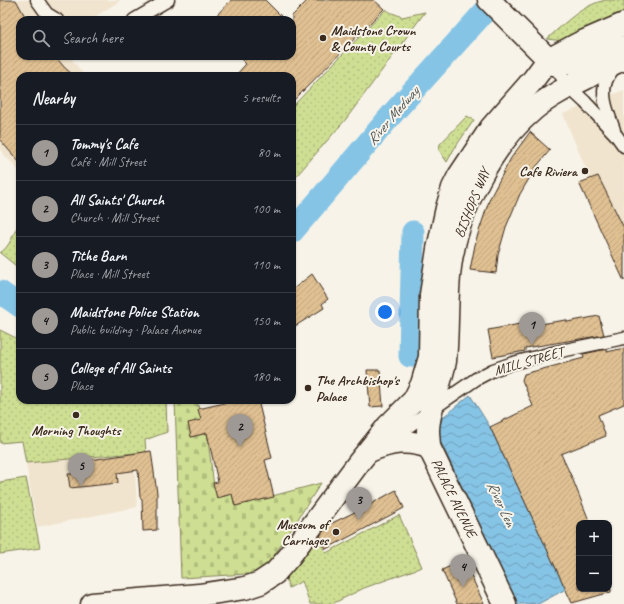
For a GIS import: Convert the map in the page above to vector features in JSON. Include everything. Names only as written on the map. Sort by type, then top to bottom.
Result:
[{"type":"highway","points":[[490,0],[546,57],[571,63],[622,55]]},
{"type":"highway","points":[[546,57],[624,24]]},
{"type":"highway","name":"BISHOPS WAY","points":[[431,410],[442,376],[445,361],[450,266],[459,230],[473,192],[488,163],[514,128],[534,109],[548,99],[569,88],[622,55]]},
{"type":"highway","name":"BISHOPS WAY","points":[[377,448],[388,426],[414,400],[426,372],[431,350],[431,295],[434,267],[453,188],[459,176],[491,128],[533,80],[546,57]]},
{"type":"highway","name":"PALACE AVENUE","points":[[431,410],[428,431],[430,447],[505,604]]},
{"type":"highway","points":[[377,448],[406,441],[430,447]]},
{"type":"highway","name":"MILL STREET","points":[[92,604],[168,601],[245,588],[260,582],[275,573],[289,557],[355,467],[377,448]]},
{"type":"street","points":[[37,0],[47,14],[50,16]]},
{"type":"street","points":[[141,16],[168,0]]},
{"type":"street","points":[[616,135],[603,91],[606,80],[622,55]]},
{"type":"street","points":[[546,57],[569,88],[585,102],[616,135],[624,146]]},
{"type":"street","name":"MILL STREET","points":[[377,448],[431,410],[493,370],[513,363],[556,352],[624,338]]},
{"type":"shaded area","points":[[0,0],[121,0],[96,16],[16,16],[16,60],[72,60],[82,72],[16,72],[16,168],[0,150]]},
{"type":"shaded area","points":[[624,90],[624,260],[563,114]]},
{"type":"shaded area","points":[[134,454],[137,507],[37,527],[26,463]]},
{"type":"green space","points":[[606,0],[624,0],[624,15],[563,41],[547,39],[582,10],[597,2]]},
{"type":"green space","points":[[386,9],[402,17],[425,12],[346,119],[296,176],[296,103]]},
{"type":"green space","points":[[467,116],[474,120],[447,162],[439,150],[440,144]]},
{"type":"green space","points":[[16,230],[16,266],[0,253],[9,243]]},
{"type":"green space","points":[[0,330],[16,338],[16,404],[166,404],[167,432],[145,440],[146,452],[26,463],[22,441],[0,443]]},
{"type":"green space","points":[[175,404],[198,404],[201,420],[191,437],[207,433],[217,498],[232,494],[235,506],[321,483],[263,573],[181,578]]},
{"type":"green space","points":[[26,478],[40,548],[0,554],[0,482]]},
{"type":"green space","points":[[399,515],[422,567],[364,588],[332,604],[310,604],[302,581],[289,588],[282,565],[316,534],[326,553]]},
{"type":"water","points":[[470,395],[490,427],[566,589],[538,604],[517,604],[439,438],[439,427],[443,417]]},
{"type":"building","points":[[0,0],[16,0],[25,16],[16,16],[16,60],[58,60],[70,72],[16,72],[16,158],[0,140]]},
{"type":"building","points":[[231,0],[265,0],[281,16],[216,16]]},
{"type":"building","name":"Maidstone Crown & County Courts","points":[[308,0],[374,0],[384,9],[296,98],[296,72],[239,72],[246,64],[242,60],[296,60],[296,16],[292,16]]},
{"type":"building","points":[[530,132],[550,150],[536,167],[520,194],[506,227],[498,255],[496,273],[470,270],[476,240],[490,198],[511,158]]},
{"type":"building","points":[[598,176],[624,228],[624,281],[579,183]]},
{"type":"building","points":[[312,274],[328,299],[322,304],[324,308],[296,326],[296,287]]},
{"type":"building","points":[[599,316],[604,335],[525,348],[525,351],[493,357],[488,330],[520,324],[521,327],[566,320],[567,322]]},
{"type":"building","points":[[624,348],[624,404],[598,415],[606,436],[561,454],[589,520],[576,520],[576,592],[611,592],[572,603],[490,427],[533,406],[522,380],[524,374],[584,358],[583,354],[607,349],[607,352]]},
{"type":"building","points":[[367,370],[380,370],[383,406],[370,407]]},
{"type":"building","points":[[220,404],[259,404],[272,458],[265,460],[274,497],[235,506],[232,494],[217,498],[213,483],[218,482],[207,433],[191,437],[188,423],[201,420],[198,409]]},
{"type":"building","points":[[151,451],[157,493],[157,530],[143,531],[142,499],[140,497],[138,470],[117,473],[118,483],[70,488],[68,474],[72,474],[72,464]]},
{"type":"building","points":[[396,490],[404,508],[326,549],[320,536],[328,525],[359,510],[355,503],[368,497],[371,504]]},
{"type":"building","points":[[464,560],[484,604],[457,604],[442,570]]},
{"type":"waterway","name":"River Medway","points":[[296,227],[394,112],[495,0]]},
{"type":"waterway","name":"River Len","points":[[410,356],[413,232]]},
{"type":"waterway","name":"River Medway","points":[[0,292],[16,303]]},
{"type":"place","name":"Maidstone Crown & County Courts","points":[[323,38]]},
{"type":"place","name":"Cafe Riviera","points":[[585,171]]},
{"type":"place","name":"Tommy's Cafe","points":[[532,345]]},
{"type":"place","name":"The Archbishop's Palace","points":[[308,388]]},
{"type":"place","name":"Morning Thoughts","points":[[76,415]]},
{"type":"place","name":"All Saints' Church","points":[[240,447]]},
{"type":"place","name":"College of All Saints","points":[[81,486]]},
{"type":"place","name":"Tithe Barn","points":[[359,520]]},
{"type":"place","name":"Museum of Carriages","points":[[336,532]]},
{"type":"place","name":"Maidstone Police Station","points":[[463,587]]}]
